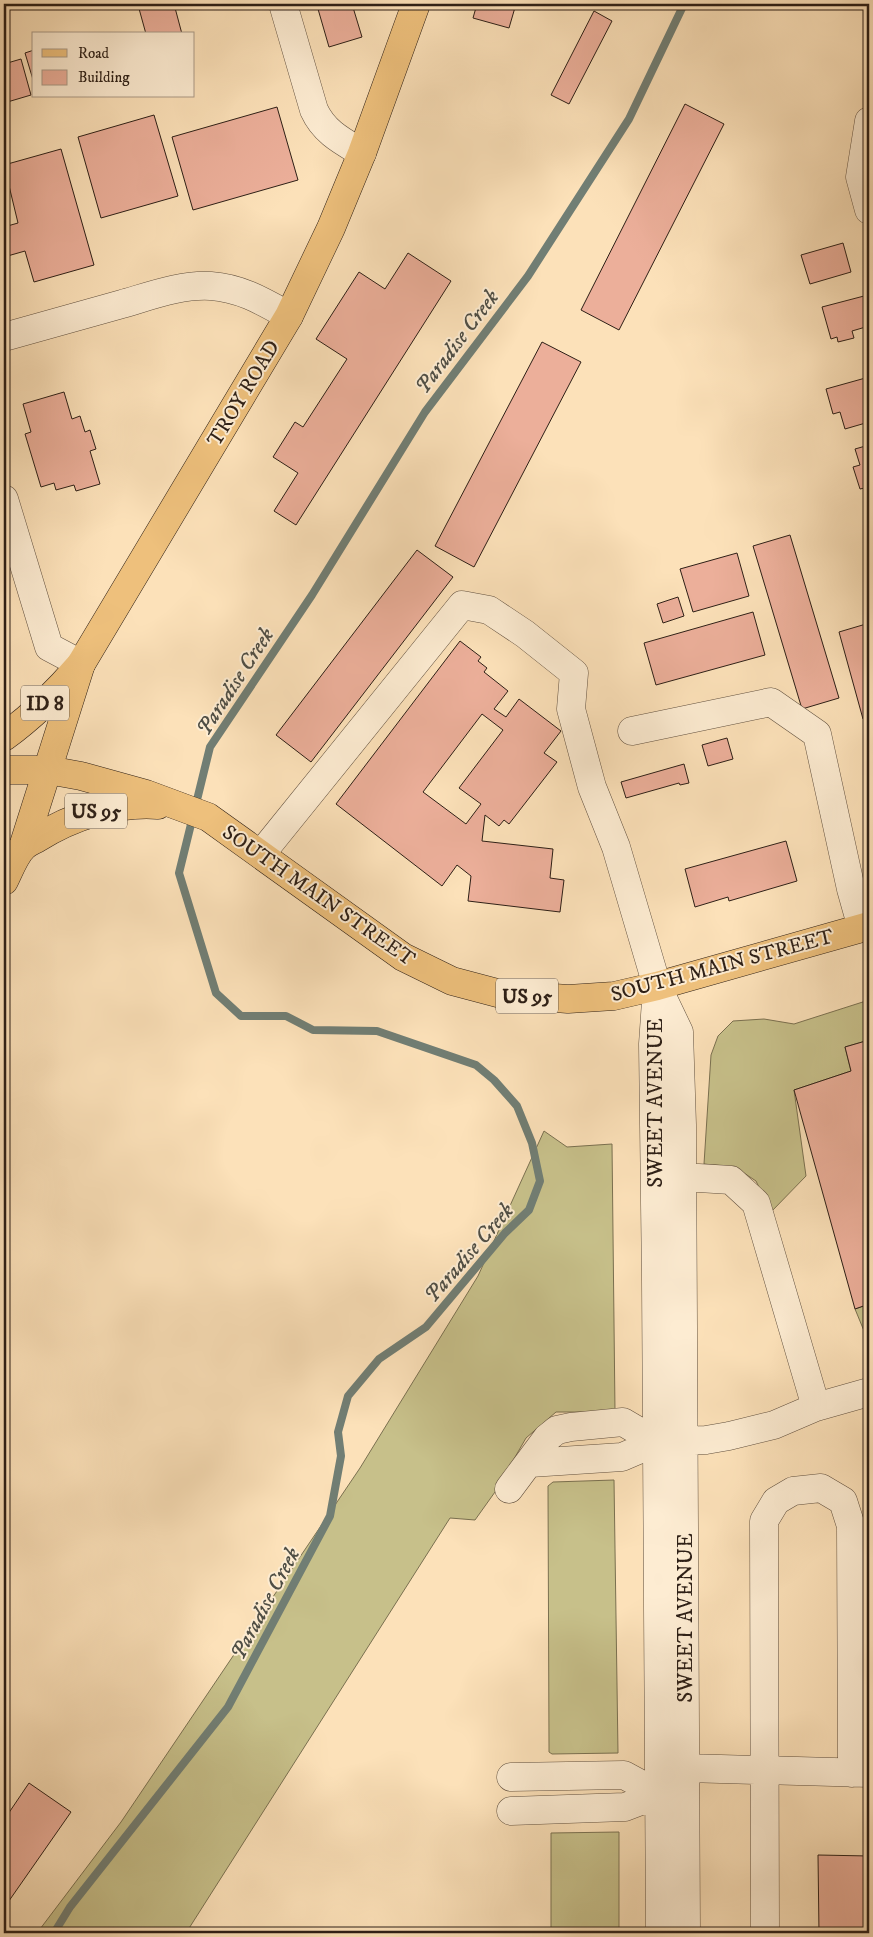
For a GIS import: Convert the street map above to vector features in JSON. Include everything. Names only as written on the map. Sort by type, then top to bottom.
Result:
[{"type":"main road","name":"TROY ROAD","points":[[48,770],[81,664],[289,316],[331,228],[362,153],[416,4]]},
{"type":"main road","name":"ID 8","points":[[4,737],[52,696],[81,664]]},
{"type":"main road","name":"US 95","points":[[4,770],[48,770]]},
{"type":"main road","name":"ID 8","points":[[23,847],[48,770]]},
{"type":"main road","name":"SOUTH MAIN STREET","points":[[48,770],[114,784],[208,817],[261,854],[340,914],[403,957],[452,981],[501,994],[568,999],[614,996],[657,986],[866,927]]},
{"type":"main road","name":"SOUTH MAIN STREET","points":[[23,847],[62,824],[96,812],[141,805],[178,806]]},
{"type":"main road","points":[[4,881],[23,847]]},
{"type":"street","points":[[283,4],[314,110],[319,121],[338,139],[362,153]]},
{"type":"street","points":[[869,121],[860,177],[869,210]]},
{"type":"street","points":[[4,337],[148,296],[199,286],[240,291],[263,301],[289,316]]},
{"type":"street","points":[[4,499],[10,542],[49,647],[81,664]]},
{"type":"street","points":[[261,854],[462,605],[489,610],[525,634],[574,673],[570,709],[592,787],[616,847],[657,986]]},
{"type":"street","points":[[632,731],[771,702],[816,734],[851,889],[866,927]]},
{"type":"street","name":"SWEET AVENUE","points":[[657,986],[679,1032],[682,1177],[670,1442],[658,1594],[659,1660],[686,1933]]},
{"type":"street","name":"SWEET AVENUE","points":[[657,986],[653,1044],[686,1768],[672,1794],[660,1933]]},
{"type":"street","points":[[682,1177],[731,1180],[756,1203],[816,1407]]},
{"type":"street","points":[[510,1489],[530,1463],[622,1457],[670,1442],[706,1440],[752,1431],[774,1425],[816,1407],[869,1392]]},
{"type":"street","points":[[686,1768],[764,1770],[860,1773],[851,1526],[843,1501],[821,1488],[793,1491],[776,1501],[764,1521],[764,1770],[765,1933]]},
{"type":"street","points":[[511,1777],[624,1775],[672,1794]]},
{"type":"street","points":[[512,1811],[625,1807],[672,1794]]},
{"type":"shaded area","points":[[869,1000],[869,1040],[845,1047],[851,1071],[794,1090],[806,1176],[771,1212],[756,1181],[735,1167],[704,1164],[711,1055],[718,1036],[733,1021],[764,1019],[794,1024]]},
{"type":"shaded area","points":[[544,1131],[567,1147],[612,1144],[615,1412],[556,1412],[526,1438],[495,1492],[475,1520],[450,1518],[186,1933],[37,1933],[121,1822],[360,1468],[478,1276]]},
{"type":"shaded area","points":[[869,1304],[869,1343],[855,1309]]},
{"type":"shaded area","points":[[614,1480],[618,1753],[552,1754],[549,1752],[548,1486],[553,1482]]},
{"type":"shaded area","points":[[619,1832],[619,1933],[551,1933],[551,1833]]},
{"type":"building","points":[[174,4],[181,32],[145,32],[138,5]]},
{"type":"building","points":[[337,4],[352,4],[362,37],[329,47],[318,9]]},
{"type":"building","points":[[477,4],[516,4],[509,28],[473,18]]},
{"type":"building","points":[[594,11],[612,21],[569,104],[551,95]]},
{"type":"building","points":[[32,51],[32,76],[25,53]]},
{"type":"building","points":[[21,59],[31,95],[4,103],[4,64]]},
{"type":"building","points":[[685,104],[724,124],[619,330],[581,310]]},
{"type":"building","points":[[277,107],[298,180],[193,210],[172,137]]},
{"type":"building","points":[[154,115],[178,196],[101,218],[78,137]]},
{"type":"building","points":[[61,149],[94,265],[34,282],[25,251],[4,257],[4,227],[18,223],[4,165]]},
{"type":"building","points":[[843,243],[851,272],[810,284],[801,255]]},
{"type":"building","points":[[408,253],[451,281],[296,525],[274,511],[298,473],[273,457],[295,422],[303,427],[347,359],[316,339],[359,272],[385,289]]},
{"type":"building","points":[[864,296],[869,316],[869,326],[852,331],[854,338],[838,342],[837,337],[831,339],[822,307]]},
{"type":"building","points":[[542,342],[581,362],[474,567],[435,546]]},
{"type":"building","points":[[869,377],[869,422],[845,429],[840,412],[833,414],[826,389]]},
{"type":"building","points":[[64,392],[72,419],[80,416],[85,432],[90,430],[96,449],[90,451],[100,484],[76,491],[74,485],[56,490],[54,483],[41,487],[25,434],[31,432],[23,404]]},
{"type":"building","points":[[869,445],[869,487],[860,489],[853,467],[860,465],[855,449]]},
{"type":"building","points":[[790,535],[839,698],[802,709],[753,546]]},
{"type":"building","points":[[417,550],[453,577],[311,762],[276,735]]},
{"type":"building","points":[[737,553],[749,596],[693,612],[680,569]]},
{"type":"building","points":[[678,597],[684,616],[663,623],[657,604]]},
{"type":"building","points":[[753,612],[765,655],[656,685],[644,643]]},
{"type":"building","points":[[866,624],[869,635],[869,717],[863,719],[839,632]]},
{"type":"building","points":[[460,641],[481,657],[478,661],[487,668],[484,672],[508,691],[494,709],[506,717],[519,699],[561,731],[544,753],[557,762],[509,824],[504,820],[499,826],[485,815],[482,841],[553,849],[550,878],[564,880],[560,912],[468,901],[471,876],[457,865],[442,886],[336,804]],"holes":[[[482,714],[503,730],[459,788],[481,804],[466,824],[423,792]]]},
{"type":"building","points":[[727,738],[733,759],[708,766],[702,745]]},
{"type":"building","points":[[684,764],[689,783],[680,785],[679,783],[626,798],[621,782]]},
{"type":"building","points":[[786,841],[797,881],[729,901],[728,897],[695,907],[685,869]]},
{"type":"building","points":[[869,1040],[869,1304],[855,1309],[794,1090],[851,1071],[845,1047]]},
{"type":"building","points":[[29,1783],[71,1812],[4,1908],[4,1820]]},
{"type":"building","points":[[818,1855],[869,1856],[869,1933],[819,1933]]},
{"type":"waterway","name":"Paradise Creek","points":[[54,1933],[70,1907],[228,1707],[330,1516],[341,1456],[338,1432],[348,1396],[379,1359],[426,1327],[505,1233],[529,1210],[540,1181],[532,1143],[517,1106],[494,1080],[476,1065],[377,1031],[313,1030],[286,1016],[241,1016],[216,993],[179,873],[210,747],[312,595],[425,412],[528,276],[629,119],[684,4]]}]
